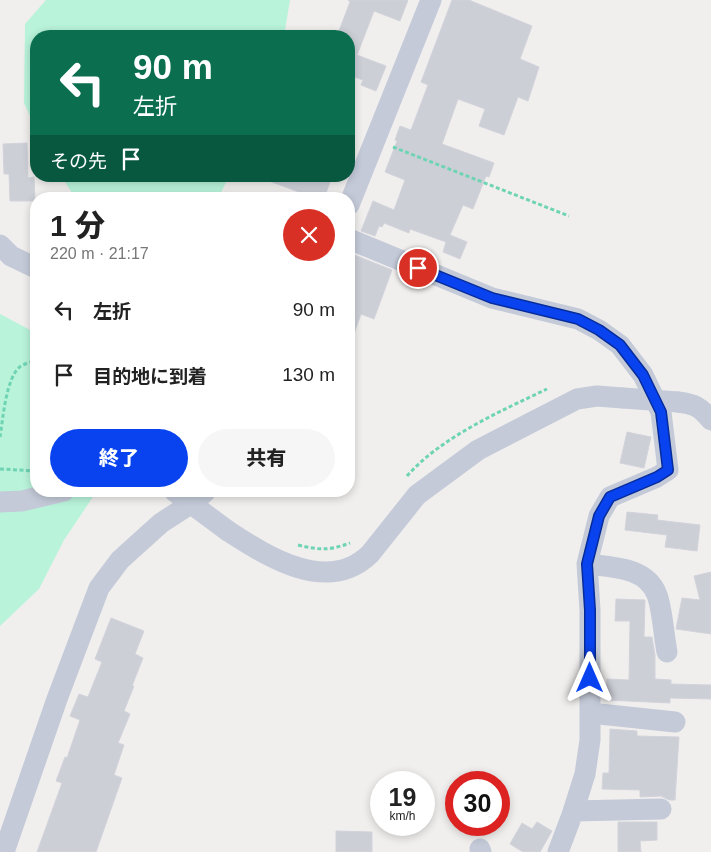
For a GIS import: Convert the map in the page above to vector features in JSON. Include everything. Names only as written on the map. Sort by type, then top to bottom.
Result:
[{"type":"street","points":[[354,192],[431,0]]},
{"type":"street","points":[[355,241],[492,298],[578,319],[599,330],[620,345],[643,375],[661,412],[668,470],[657,477],[610,497],[599,516],[587,564],[590,610],[590,740],[585,774],[558,852]]},
{"type":"street","points":[[0,245],[11,256],[30,265]]},
{"type":"street","points":[[182,497],[228,531],[277,561],[326,573],[353,567],[362,562],[417,495],[478,450],[577,399],[597,396],[678,402],[700,408],[711,420]]},
{"type":"street","points":[[0,502],[22,501],[39,497]]},
{"type":"street","points":[[4,852],[57,698],[99,588],[120,560],[161,523],[199,497]]},
{"type":"street","points":[[587,564],[630,570],[650,583],[658,595],[667,652]]},
{"type":"street","points":[[590,713],[675,722]]},
{"type":"street","points":[[573,811],[661,809]]},
{"type":"path","points":[[375,140],[569,216]]},
{"type":"path","points":[[0,437],[13,374],[22,366],[30,363]]},
{"type":"path","points":[[406,478],[418,464],[471,427],[548,389]]},
{"type":"path","points":[[0,469],[30,471]]},
{"type":"path","points":[[293,543],[320,550],[333,549],[356,541]]},
{"type":"green space","points":[[46,0],[290,0],[285,30],[30,30],[30,116],[24,103],[25,24]]},
{"type":"green space","points":[[65,182],[226,182],[221,192],[71,192]]},
{"type":"green space","points":[[0,314],[30,330],[30,497],[93,497],[64,540],[39,589],[0,626]]},
{"type":"building","points":[[348,0],[408,0],[400,21],[374,11],[357,55],[386,66],[376,91],[361,85],[363,80],[355,77],[355,30],[339,30],[350,2]]},
{"type":"building","points":[[452,0],[469,0],[532,26],[520,59],[539,67],[528,101],[518,97],[504,135],[479,126],[485,109],[458,99],[442,144],[494,163],[489,177],[486,176],[473,209],[463,205],[450,235],[467,242],[460,259],[443,252],[446,242],[410,229],[409,233],[384,223],[382,227],[379,226],[375,236],[361,231],[373,201],[394,210],[405,180],[385,172],[397,141],[395,140],[400,126],[411,130],[428,85],[421,82]]},
{"type":"building","points":[[27,143],[28,178],[30,178],[30,182],[34,182],[35,192],[30,192],[30,201],[10,201],[9,174],[4,174],[3,144]]},
{"type":"building","points":[[272,182],[330,182],[326,192],[299,192]]},
{"type":"building","points":[[355,255],[392,270],[374,319],[361,314],[355,331]]},
{"type":"building","points":[[627,432],[651,437],[644,468],[620,463]]},
{"type":"building","points":[[627,512],[658,515],[657,520],[700,525],[697,551],[665,547],[667,535],[625,530]]},
{"type":"building","points":[[711,572],[711,634],[676,629],[682,598],[700,600],[694,576]]},
{"type":"building","points":[[616,599],[645,600],[644,637],[652,637],[655,655],[655,679],[671,680],[671,684],[711,685],[711,699],[670,698],[670,703],[606,700],[607,679],[629,680],[630,621],[615,621]]},
{"type":"building","points":[[111,618],[144,631],[135,654],[143,658],[124,711],[130,714],[118,743],[124,745],[114,775],[122,778],[96,852],[37,852],[62,783],[56,781],[65,757],[67,758],[80,720],[70,716],[79,694],[88,697],[102,662],[95,659]]},
{"type":"building","points":[[610,729],[637,731],[637,736],[679,737],[675,800],[669,800],[661,796],[640,797],[640,790],[602,789],[603,773],[609,773]]},
{"type":"building","points":[[537,822],[552,831],[540,852],[523,852],[510,844],[522,823],[532,829]]},
{"type":"building","points":[[618,822],[657,822],[657,840],[640,841],[641,852],[618,852]]},
{"type":"building","points":[[336,831],[370,832],[370,836],[372,836],[372,852],[336,852]]},
{"type":"route","points":[[418,268],[509,304],[578,319],[599,330],[620,345],[643,375],[661,412],[668,470],[657,477],[610,497],[599,516],[594,533],[587,564],[590,610],[590,678]]}]
